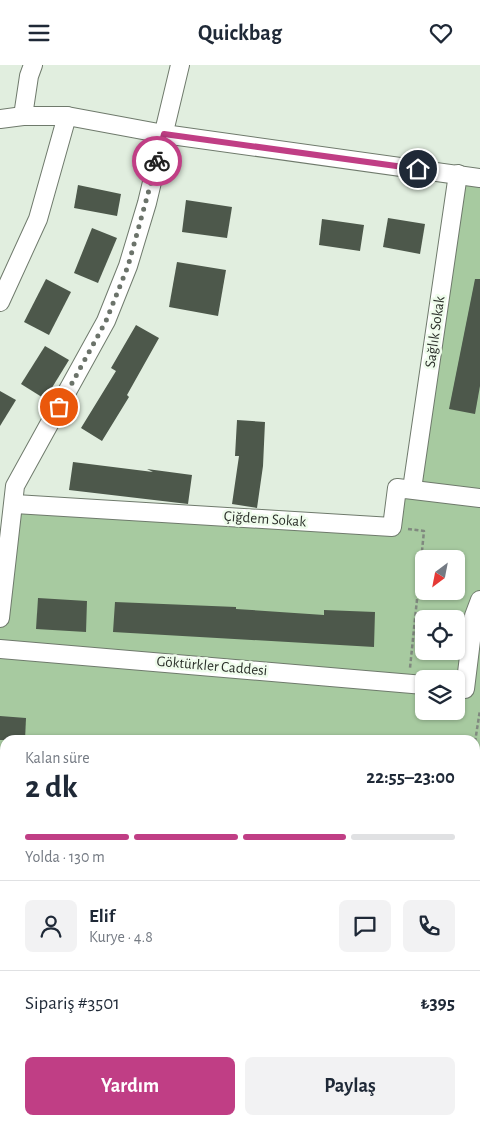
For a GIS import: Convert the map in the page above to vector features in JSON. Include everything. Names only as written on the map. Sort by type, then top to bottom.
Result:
[{"type":"street","points":[[23,116],[29,76],[33,65]]},
{"type":"street","points":[[0,618],[15,504],[15,486],[106,321],[124,275],[147,203],[180,65]]},
{"type":"street","points":[[0,119],[23,116],[67,116],[164,134],[480,178]]},
{"type":"street","points":[[0,302],[38,219],[67,116]]},
{"type":"street","name":"Sağlık Sokak","points":[[412,489],[458,174]]},
{"type":"street","points":[[392,527],[397,488],[480,498]]},
{"type":"street","name":"Çiğdem Sokak","points":[[15,504],[392,527]]},
{"type":"street","points":[[467,689],[474,616],[480,600]]},
{"type":"street","name":"Göktürkler Caddesi","points":[[0,649],[415,684]]},
{"type":"path","points":[[392,527],[424,531],[417,670]]},
{"type":"path","points":[[476,735],[480,710]]},
{"type":"green space","points":[[458,174],[480,178],[480,735],[0,735],[0,618],[15,504],[392,527],[397,488],[412,489]]},
{"type":"building","points":[[78,185],[121,194],[117,216],[74,208]]},
{"type":"building","points":[[186,200],[232,207],[227,238],[182,232]]},
{"type":"building","points":[[388,218],[425,224],[420,254],[383,247]]},
{"type":"building","points":[[322,219],[364,225],[360,251],[319,245]]},
{"type":"building","points":[[92,228],[117,238],[98,283],[74,273]]},
{"type":"building","points":[[177,262],[226,270],[218,316],[169,307]]},
{"type":"building","points":[[46,279],[71,292],[49,335],[24,322]]},
{"type":"building","points":[[475,279],[480,279],[480,386],[475,414],[449,409]]},
{"type":"building","points":[[136,325],[159,338],[127,395],[129,397],[102,441],[81,428],[116,371],[111,368]]},
{"type":"building","points":[[45,346],[69,360],[45,399],[21,384]]},
{"type":"building","points":[[0,391],[16,400],[0,426]]},
{"type":"building","points":[[237,420],[265,422],[263,466],[257,508],[232,504],[239,456],[235,456]]},
{"type":"building","points":[[73,462],[192,475],[188,504],[69,490]]},
{"type":"building","points":[[38,598],[87,601],[86,632],[36,629]]},
{"type":"building","points":[[115,602],[236,607],[236,609],[324,615],[324,610],[375,612],[374,647],[113,632]]},
{"type":"building","points":[[0,716],[26,718],[25,735],[0,735]]},
{"type":"way so far","points":[[59,407],[106,321],[128,266],[147,203],[157,161]]},
{"type":"route","points":[[157,161],[164,134],[418,169]]}]
